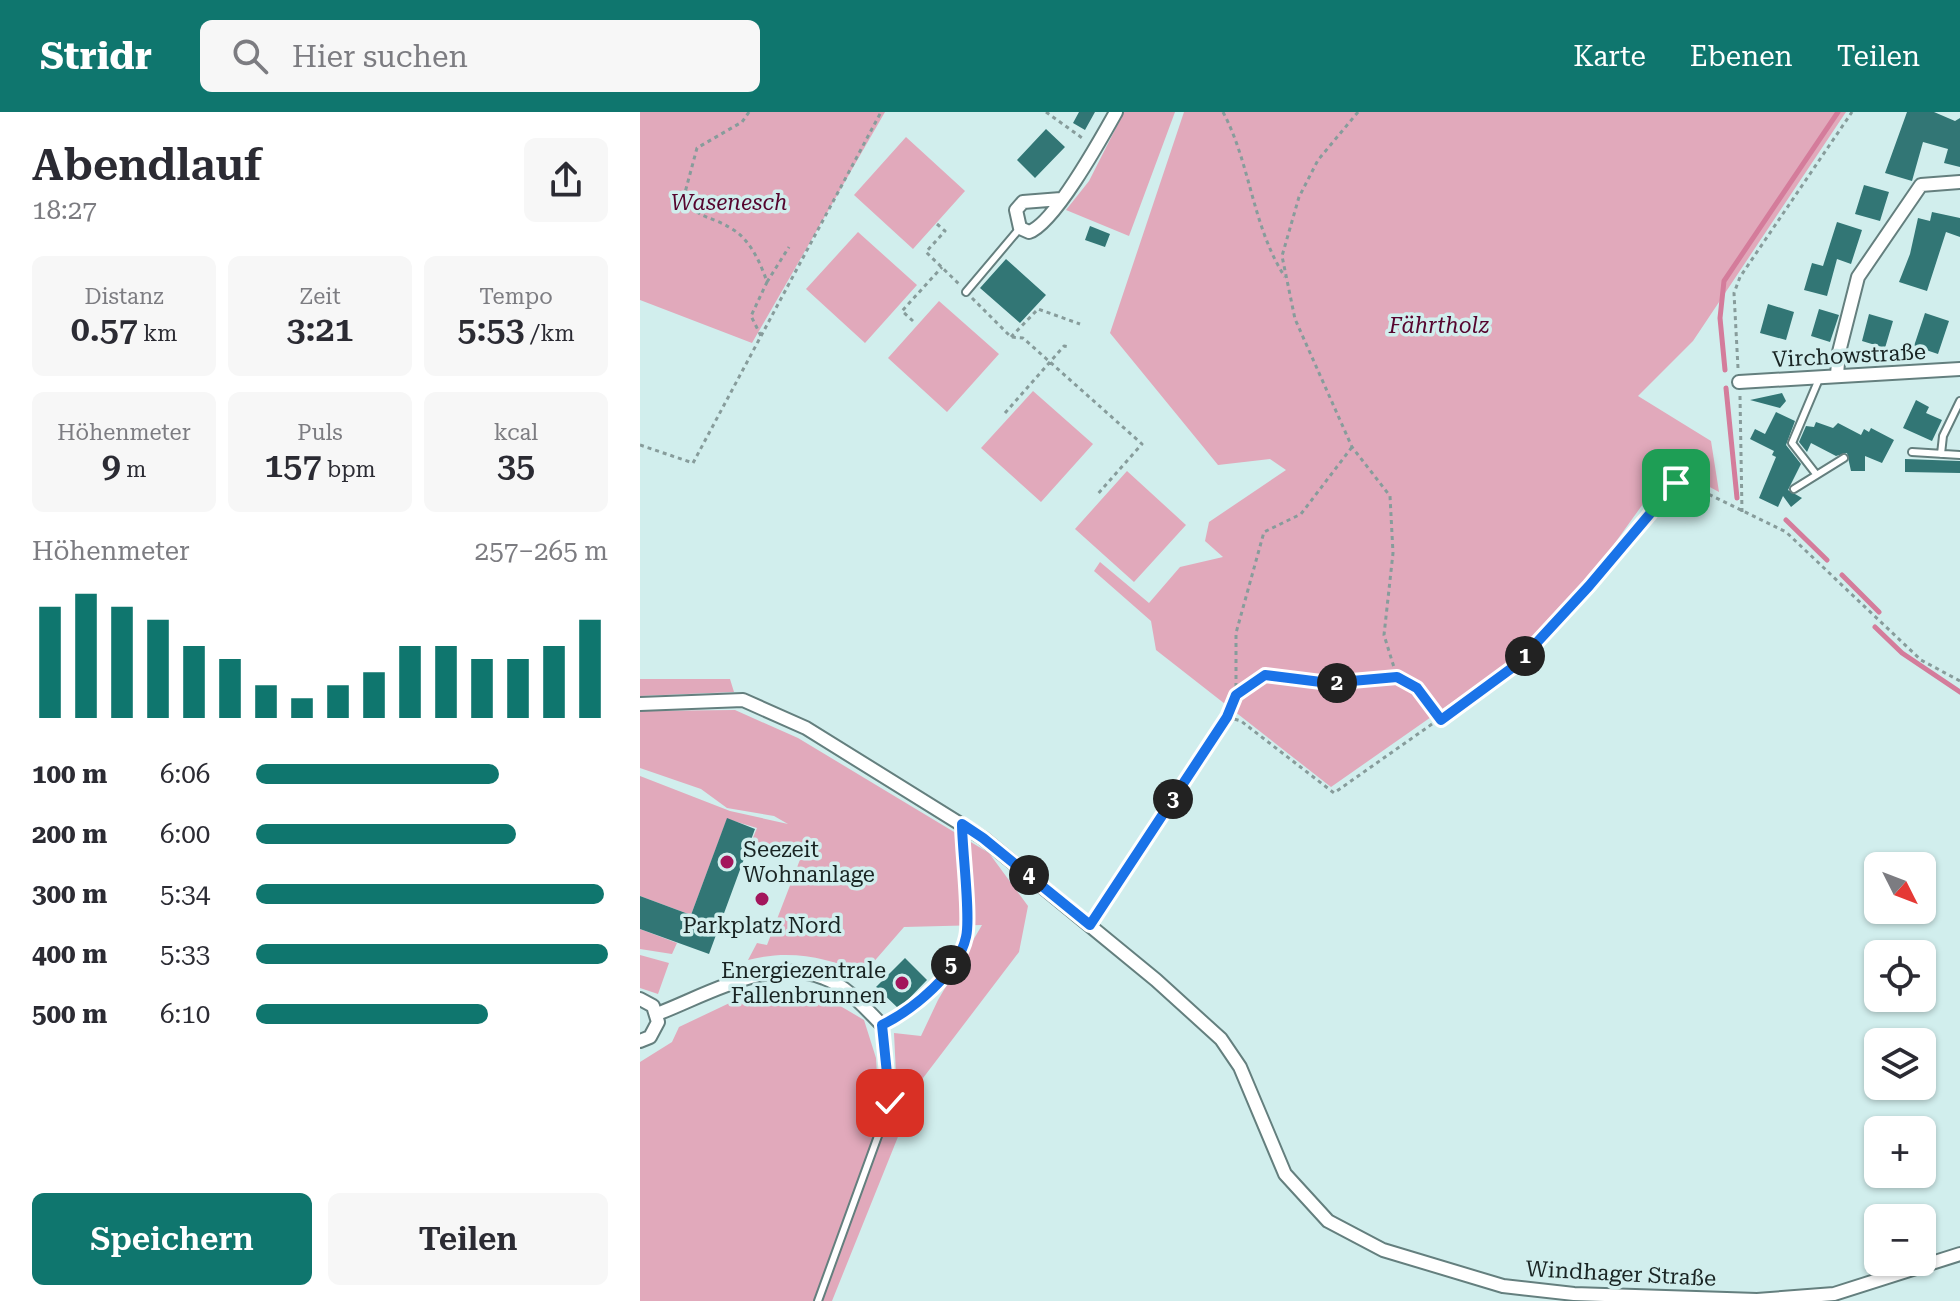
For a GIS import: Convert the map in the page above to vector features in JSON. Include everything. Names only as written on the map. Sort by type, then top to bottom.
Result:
[{"type":"street","points":[[1061,199],[1023,202],[1016,210],[1020,228],[1029,232],[1037,229],[1061,199],[1097,146],[1116,112]]},
{"type":"street","points":[[1837,374],[1858,277],[1921,185],[1960,182]]},
{"type":"street","name":"Virchowstraße","points":[[1739,382],[1960,369]]},
{"type":"street","name":"Windhager Straße","points":[[640,704],[743,700],[806,728],[983,838],[1090,925],[1221,1039],[1240,1067],[1278,1161],[1305,1200],[1328,1221],[1383,1250],[1503,1286],[1574,1294],[1757,1300],[1834,1294],[1960,1254]]},
{"type":"street","points":[[657,1014],[743,979],[788,972],[824,977],[848,992],[882,1025]]},
{"type":"street","points":[[640,999],[653,1006],[657,1014],[655,1030],[640,1041]]},
{"type":"lane","points":[[966,292],[1020,228]]},
{"type":"lane","points":[[1816,474],[1792,443],[1820,375]]},
{"type":"lane","points":[[1941,454],[1943,436],[1960,401]]},
{"type":"lane","points":[[1912,452],[1960,455]]},
{"type":"lane","points":[[1794,489],[1844,458]]},
{"type":"lane","points":[[818,1301],[890,1103],[882,1025]]},
{"type":"path","points":[[749,112],[742,122],[697,148],[683,200],[697,215],[734,229],[759,260],[767,282]]},
{"type":"path","points":[[640,445],[693,463],[881,112]]},
{"type":"path","points":[[1046,112],[1097,146]]},
{"type":"path","points":[[1223,112],[1241,154],[1255,214],[1270,253],[1287,280]]},
{"type":"path","points":[[1358,112],[1318,160],[1299,197],[1282,256],[1295,319],[1352,447],[1390,496],[1393,553],[1384,635],[1397,677]]},
{"type":"path","points":[[1742,512],[1734,293],[1740,277],[1852,112]]},
{"type":"path","points":[[937,224],[945,231],[926,252],[1011,337],[1023,338],[1142,444],[1096,496]]},
{"type":"path","points":[[762,338],[751,316],[789,247]]},
{"type":"path","points":[[913,321],[902,311],[942,267]]},
{"type":"path","points":[[1011,337],[1038,309],[1080,324]]},
{"type":"path","points":[[1005,413],[1064,346],[1070,347]]},
{"type":"path","points":[[1090,925],[1227,717],[1236,695],[1236,633],[1264,532],[1301,514],[1352,447]]},
{"type":"path","points":[[1227,717],[1241,721],[1334,793],[1516,665],[1589,586],[1676,483],[1698,489],[1786,532],[1921,660],[1960,681]]},
{"type":"path","points":[[1236,695],[1265,675],[1329,683],[1397,677],[1417,688],[1441,720]]},
{"type":"path","points":[[882,1025],[909,1012],[943,978],[966,937],[962,824]]},
{"type":"green space","name":"Wasenesch","points":[[640,112],[885,112],[752,343],[640,300]]},
{"type":"green space","points":[[1124,112],[1175,112],[1129,236],[1066,210],[1089,181]]},
{"type":"green space","name":"Fährtholz","points":[[1184,112],[1846,112],[1693,341],[1638,396],[1711,441],[1719,492],[1663,462],[1648,497],[1584,586],[1499,674],[1464,694],[1331,787],[1156,650],[1151,621],[1094,571],[1100,562],[1149,603],[1180,567],[1223,557],[1205,541],[1209,522],[1286,470],[1270,459],[1218,465],[1110,333]]},
{"type":"green space","points":[[906,137],[965,191],[913,249],[854,195]]},
{"type":"green space","points":[[858,232],[917,285],[865,343],[806,289]]},
{"type":"green space","points":[[939,301],[999,354],[947,412],[888,358]]},
{"type":"green space","points":[[1033,391],[1093,444],[1041,502],[981,448]]},
{"type":"green space","points":[[1127,471],[1186,525],[1134,582],[1075,529]]},
{"type":"green space","points":[[640,679],[730,679],[734,692],[640,696]]},
{"type":"green space","points":[[735,710],[798,738],[989,853],[1028,906],[1019,952],[920,1082],[832,1301],[640,1301],[640,1062],[672,1042],[679,1027],[759,989],[820,994],[864,1020],[876,1058],[879,1108],[897,1095],[894,1033],[921,1036],[938,1000],[982,925],[904,927],[864,973],[807,956],[778,955],[748,960],[757,943],[767,945],[801,857],[752,840],[757,828],[727,819],[691,915],[640,896],[640,776],[730,811],[788,824],[774,816],[727,808],[701,789],[640,768],[640,711]]},
{"type":"green space","points":[[640,929],[677,943],[672,954],[640,949]]},
{"type":"green space","points":[[640,955],[669,963],[658,994],[640,988]]},
{"type":"building","points":[[1079,112],[1095,112],[1085,130],[1073,123]]},
{"type":"building","points":[[1907,112],[1934,112],[1955,121],[1960,118],[1960,167],[1944,163],[1948,149],[1923,142],[1912,181],[1885,173]]},
{"type":"building","points":[[1046,129],[1065,147],[1035,178],[1017,160]]},
{"type":"building","points":[[1864,185],[1889,192],[1880,221],[1855,214]]},
{"type":"building","points":[[1932,212],[1960,218],[1960,237],[1946,232],[1927,291],[1899,282],[1910,254],[1918,218],[1930,221]]},
{"type":"building","points":[[1837,222],[1862,230],[1851,264],[1837,259],[1827,296],[1804,290],[1812,263],[1823,266]]},
{"type":"building","points":[[1090,226],[1110,234],[1105,247],[1085,240]]},
{"type":"building","points":[[1006,259],[1046,295],[1020,323],[980,288]]},
{"type":"building","points":[[1768,304],[1794,312],[1786,340],[1760,333]]},
{"type":"building","points":[[1819,309],[1839,315],[1830,342],[1811,336]]},
{"type":"building","points":[[1925,313],[1949,321],[1938,354],[1914,346]]},
{"type":"building","points":[[1869,314],[1893,321],[1885,348],[1862,341]]},
{"type":"building","points":[[1782,393],[1786,401],[1780,408],[1750,400]]},
{"type":"building","points":[[1916,400],[1929,407],[1926,413],[1942,420],[1932,441],[1903,428]]},
{"type":"building","points":[[1776,412],[1795,421],[1786,445],[1801,464],[1788,490],[1802,498],[1791,507],[1783,496],[1778,507],[1759,498],[1776,457],[1772,455],[1774,451],[1750,439],[1755,429],[1765,434]]},
{"type":"building","points":[[1816,422],[1833,428],[1838,423],[1861,435],[1864,429],[1869,432],[1871,428],[1894,440],[1882,463],[1865,456],[1865,471],[1851,471],[1847,453],[1836,456],[1811,443],[1807,452],[1799,442],[1806,426],[1814,427]]},
{"type":"building","points":[[1905,459],[1960,461],[1960,473],[1905,472]]},
{"type":"building","name":"Seezeit Wohnanlage","points":[[727,818],[755,829],[709,954],[640,929],[640,896],[691,915]]},
{"type":"building","name":"Energiezentrale Fallenbrunnen","points":[[905,958],[927,980],[899,1009],[876,987]]},
{"type":"waterway","points":[[1725,370],[1720,318],[1724,281],[1838,112]]},
{"type":"waterway","points":[[1726,388],[1737,498]]},
{"type":"waterway","points":[[1786,520],[1827,560]]},
{"type":"waterway","points":[[1842,575],[1879,612]]},
{"type":"waterway","points":[[1875,627],[1902,653],[1960,692]]},
{"type":"place","name":"Seezeit Wohnanlage","points":[[727,862]]},
{"type":"place","name":"Parkplatz Nord","points":[[762,899]]},
{"type":"place","name":"Energiezentrale Fallenbrunnen","points":[[902,983]]},
{"type":"route","points":[[890,1103],[882,1025],[909,1012],[943,978],[966,937],[962,824],[1090,925],[1227,717],[1236,695],[1265,675],[1329,683],[1397,677],[1417,688],[1441,720],[1516,665],[1589,586],[1676,483]]}]
